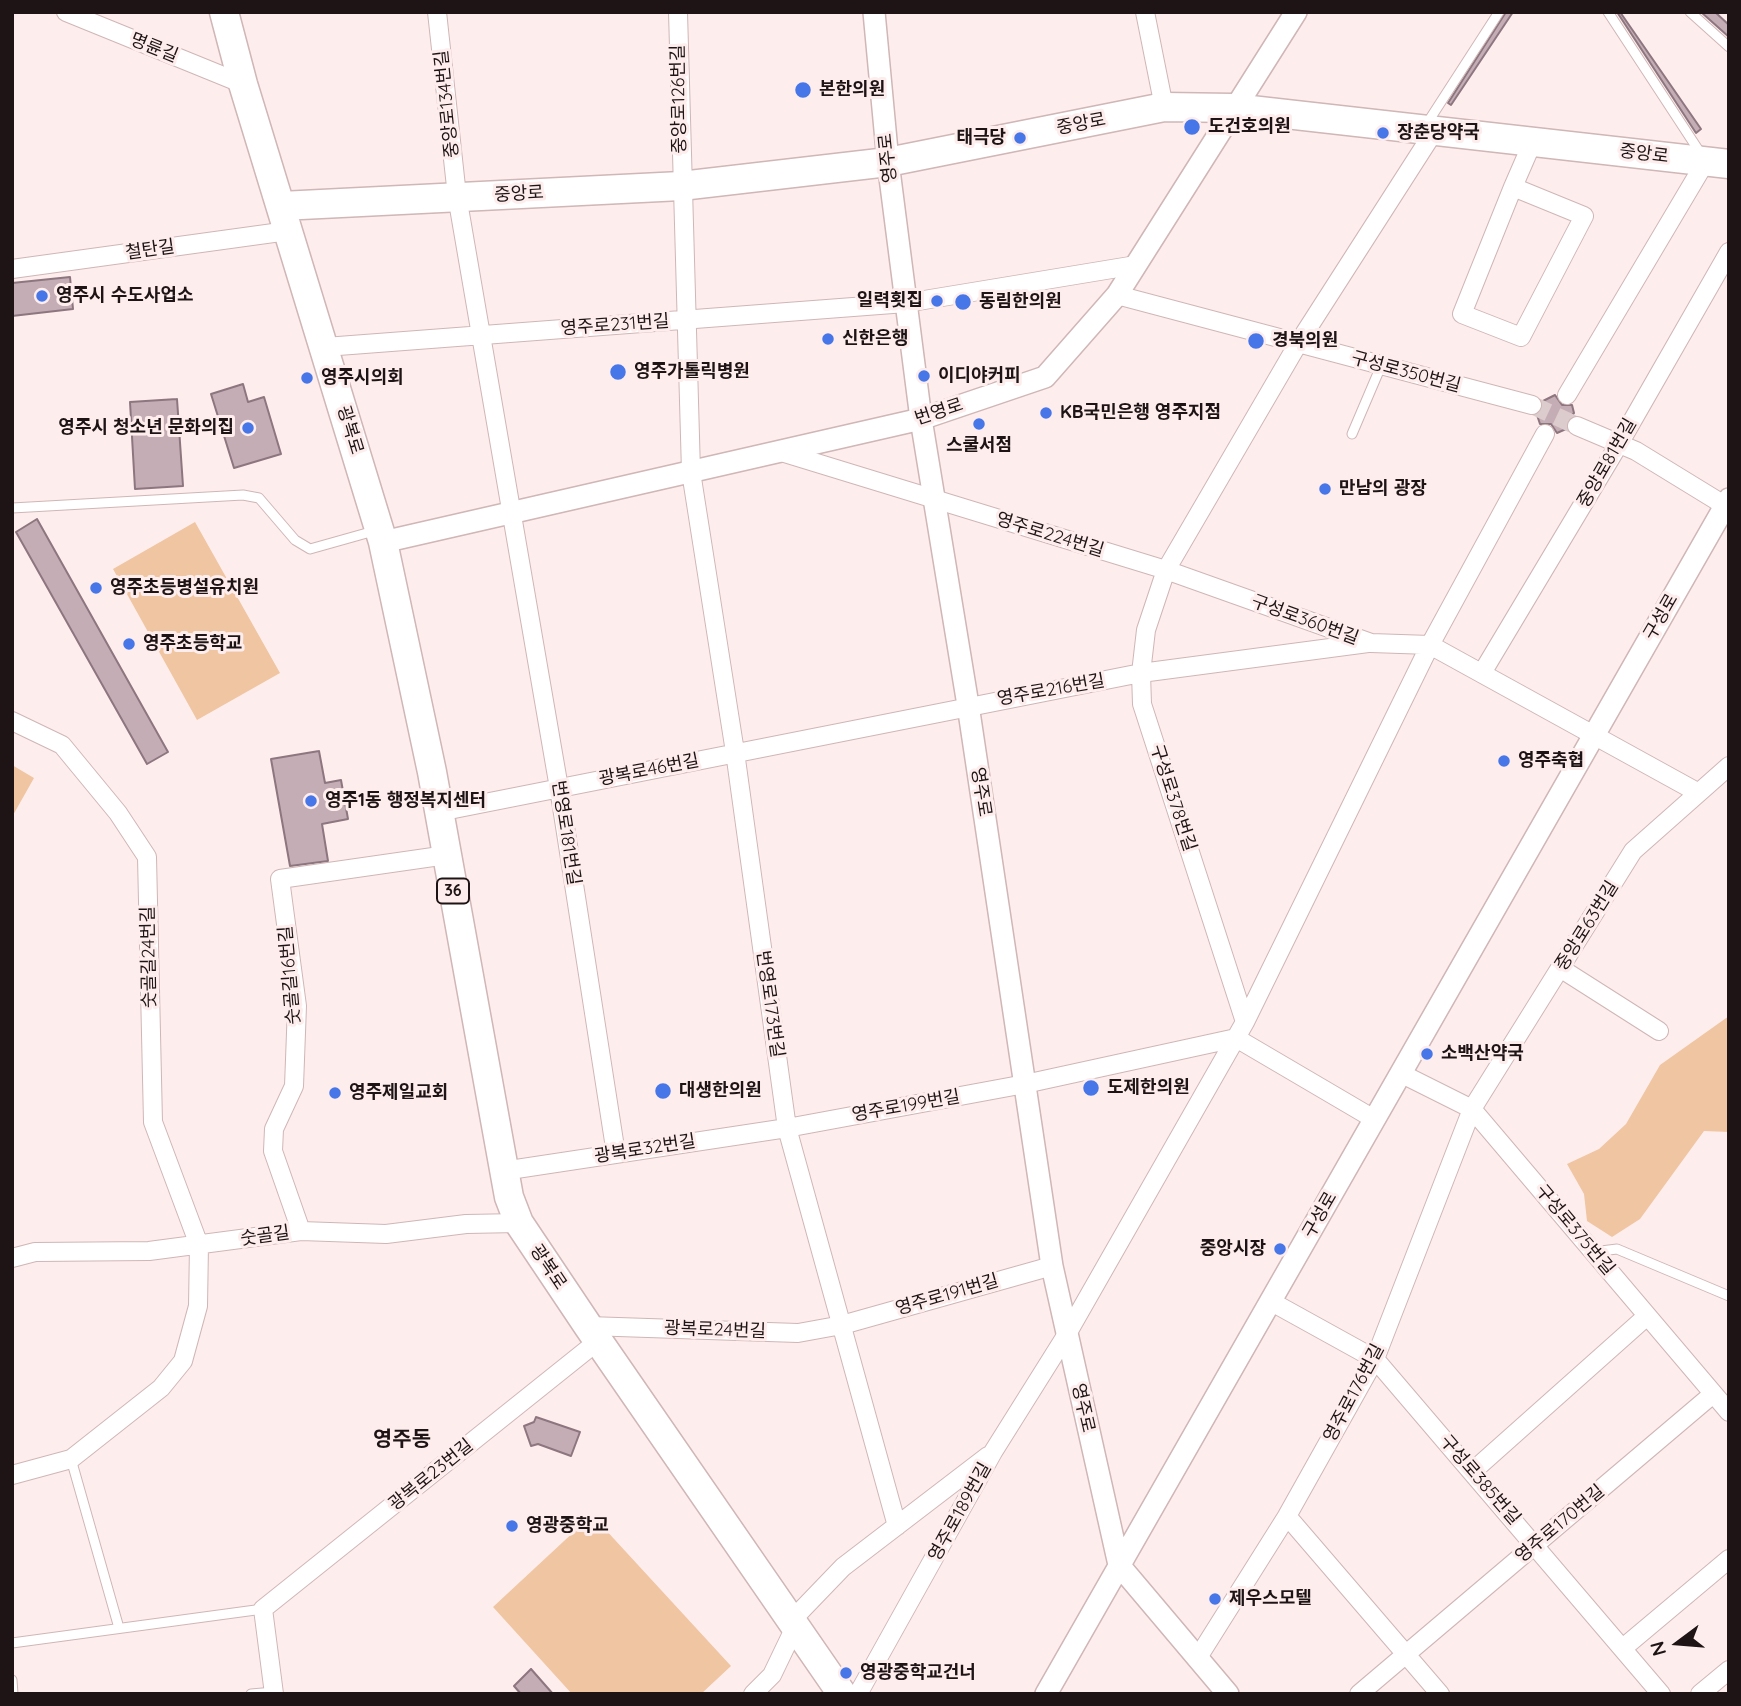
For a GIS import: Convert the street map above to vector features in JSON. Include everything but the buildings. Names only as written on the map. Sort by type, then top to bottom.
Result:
[{"type":"main road","name":"광복로","points":[[224,12],[243,84],[381,536],[439,812],[503,1171],[519,1223],[842,1694]]},
{"type":"main road","name":"중앙로","points":[[284,218],[457,196],[681,186],[888,162],[1164,107],[1233,108],[1717,162]]},
{"type":"street","name":"명륜길","points":[[66,12],[243,84]]},
{"type":"street","name":"중앙로134번길","points":[[437,12],[457,196]]},
{"type":"street","name":"중앙로126번길","points":[[678,12],[681,186]]},
{"type":"street","name":"영주로","points":[[874,12],[888,162],[921,419],[968,705],[1052,1266],[1119,1565],[1223,1691]]},
{"type":"street","points":[[1145,12],[1164,107]]},
{"type":"street","name":"번영로","points":[[381,536],[513,513],[921,419],[1045,377],[1117,295],[1296,12]]},
{"type":"street","name":"구성로378번길","points":[[1245,1022],[1142,704],[1141,673],[1146,630],[1166,570],[1299,342],[1429,129]]},
{"type":"street","points":[[1513,187],[1584,216],[1521,337],[1462,314],[1513,187],[1532,141]]},
{"type":"street","points":[[1567,395],[1717,162]]},
{"type":"street","points":[[681,186],[691,472]]},
{"type":"street","points":[[457,196],[513,513]]},
{"type":"street","name":"철탄길","points":[[12,269],[284,218]]},
{"type":"street","name":"중앙로81번길","points":[[1482,673],[1619,444],[1729,252]]},
{"type":"street","points":[[906,303],[1136,265]]},
{"type":"street","name":"구성로350번길","points":[[1117,295],[1532,405]]},
{"type":"street","name":"영주로231번길","points":[[325,347],[906,303]]},
{"type":"street","points":[[1577,426],[1619,444],[1728,504]]},
{"type":"street","name":"영주로189번길","points":[[859,1694],[993,1452],[1067,1334],[1245,1022],[1430,645],[1545,434]]},
{"type":"street","points":[[781,452],[933,499]]},
{"type":"street","name":"번영로173번길","points":[[691,472],[735,752],[787,1128],[897,1526]]},
{"type":"street","name":"영주로224번길","points":[[933,499],[1166,570]]},
{"type":"street","name":"구성로","points":[[1046,1694],[1728,504]]},
{"type":"street","name":"번영로181번길","points":[[513,513],[616,1154]]},
{"type":"street","name":"구성로360번길","points":[[1166,570],[1371,643],[1430,645],[1594,735]]},
{"type":"street","name":"영주로216번길","points":[[735,752],[1141,673],[1371,643]]},
{"type":"street","name":"숫골길24번길","points":[[12,721],[62,745],[118,813],[147,857],[153,1122],[200,1245]]},
{"type":"street","points":[[1594,735],[1697,792]]},
{"type":"street","name":"광복로46번길","points":[[439,812],[735,752]]},
{"type":"street","name":"중앙로63번길","points":[[1472,1109],[1633,851],[1697,792],[1725,777]]},
{"type":"street","name":"숫골길16번길","points":[[301,1231],[273,1151],[274,1129],[294,1086],[297,1006],[280,879],[447,855]]},
{"type":"street","points":[[1560,968],[1659,1031]]},
{"type":"street","points":[[1025,1084],[1236,1038],[1374,1119]]},
{"type":"street","name":"구성로375번길","points":[[1400,1073],[1472,1109],[1729,1412]]},
{"type":"street","name":"영주로199번길","points":[[787,1128],[1025,1084]]},
{"type":"street","name":"영주로176번길","points":[[1198,1659],[1287,1517],[1375,1359],[1472,1109]]},
{"type":"street","name":"광복로32번길","points":[[503,1171],[787,1128]]},
{"type":"street","name":"숫골길","points":[[12,1258],[35,1252],[149,1251],[301,1231],[386,1234],[466,1224],[519,1223]]},
{"type":"street","points":[[12,1475],[71,1459],[161,1388],[183,1361],[198,1306],[200,1245]]},
{"type":"street","name":"영주로191번길","points":[[842,1325],[1052,1266]]},
{"type":"street","name":"구성로385번길","points":[[1270,1301],[1375,1359],[1536,1544],[1661,1694]]},
{"type":"street","points":[[1472,1471],[1647,1316]]},
{"type":"street","name":"광복로24번길","points":[[593,1334],[798,1333],[842,1325]]},
{"type":"street","name":"광복로23번길","points":[[263,1609],[593,1334]]},
{"type":"street","name":"영주로170번길","points":[[1359,1694],[1713,1394]]},
{"type":"street","points":[[753,1694],[772,1675],[794,1623],[843,1567],[993,1452]]},
{"type":"street","points":[[1287,1517],[1440,1694]]},
{"type":"street","points":[[1623,1648],[1729,1559]]},
{"type":"street","points":[[263,1609],[274,1693]]},
{"type":"street","points":[[1700,1694],[1729,1670]]},
{"type":"lane","points":[[1429,129],[1499,12]]},
{"type":"lane","name":"중앙로","points":[[1608,12],[1717,162]]},
{"type":"lane","points":[[1690,12],[1729,47]]},
{"type":"lane","points":[[1352,435],[1381,366]]},
{"type":"lane","points":[[12,508],[243,495],[259,498],[295,540],[310,549],[381,536]]},
{"type":"lane","points":[[1593,1252],[1617,1250],[1729,1296]]},
{"type":"lane","points":[[71,1459],[120,1628]]},
{"type":"lane","points":[[12,1643],[263,1609]]},
{"type":"lane","points":[[12,1679],[13,1694]]},
{"type":"lane","points":[[251,1694],[274,1693]]},
{"type":"shaded area","points":[[195,522],[280,673],[197,720],[113,569]]},
{"type":"shaded area","points":[[12,765],[34,778],[12,817]]},
{"type":"shaded area","points":[[1729,1016],[1729,1132],[1704,1131],[1640,1219],[1612,1237],[1587,1221],[1584,1194],[1567,1164],[1599,1149],[1626,1124],[1660,1065]]},
{"type":"shaded area","points":[[592,1515],[731,1666],[701,1694],[572,1694],[493,1607]]},
{"type":"tunnel","points":[[1532,405],[1577,426]]},
{"type":"place","name":"본한의원","points":[[803,90]]},
{"type":"place","name":"도건호의원","points":[[1192,127]]},
{"type":"place","name":"장춘당약국","points":[[1383,133]]},
{"type":"place","name":"태극당","points":[[1020,138]]},
{"type":"place","name":"영주시 수도사업소","points":[[42,296]]},
{"type":"place","name":"일력횟집","points":[[937,301]]},
{"type":"place","name":"동림한의원","points":[[963,302]]},
{"type":"place","name":"신한은행","points":[[828,339]]},
{"type":"place","name":"경북의원","points":[[1256,341]]},
{"type":"place","name":"영주가톨릭병원","points":[[618,372]]},
{"type":"place","name":"이디야커피","points":[[924,376]]},
{"type":"place","name":"영주시의회","points":[[307,378]]},
{"type":"place","name":"KB국민은행 영주지점","points":[[1046,413]]},
{"type":"place","name":"스쿨서점","points":[[979,424]]},
{"type":"place","name":"영주시 청소년 문화의집","points":[[248,428]]},
{"type":"place","name":"만남의 광장","points":[[1325,489]]},
{"type":"place","name":"영주초등병설유치원","points":[[96,588]]},
{"type":"place","name":"영주초등학교","points":[[129,644]]},
{"type":"place","name":"영주축협","points":[[1504,761]]},
{"type":"place","name":"영주1동 행정복지센터","points":[[311,801]]},
{"type":"place","name":"소백산약국","points":[[1427,1054]]},
{"type":"place","name":"도제한의원","points":[[1091,1088]]},
{"type":"place","name":"대생한의원","points":[[663,1091]]},
{"type":"place","name":"영주제일교회","points":[[335,1093]]},
{"type":"place","name":"중앙시장","points":[[1280,1249]]},
{"type":"place","name":"영광중학교","points":[[512,1526]]},
{"type":"place","name":"제우스모텔","points":[[1215,1599]]},
{"type":"place","name":"영광중학교건너","points":[[846,1673]]},
{"type":"district","name":"영주동","points":[[402,1440]]}]
